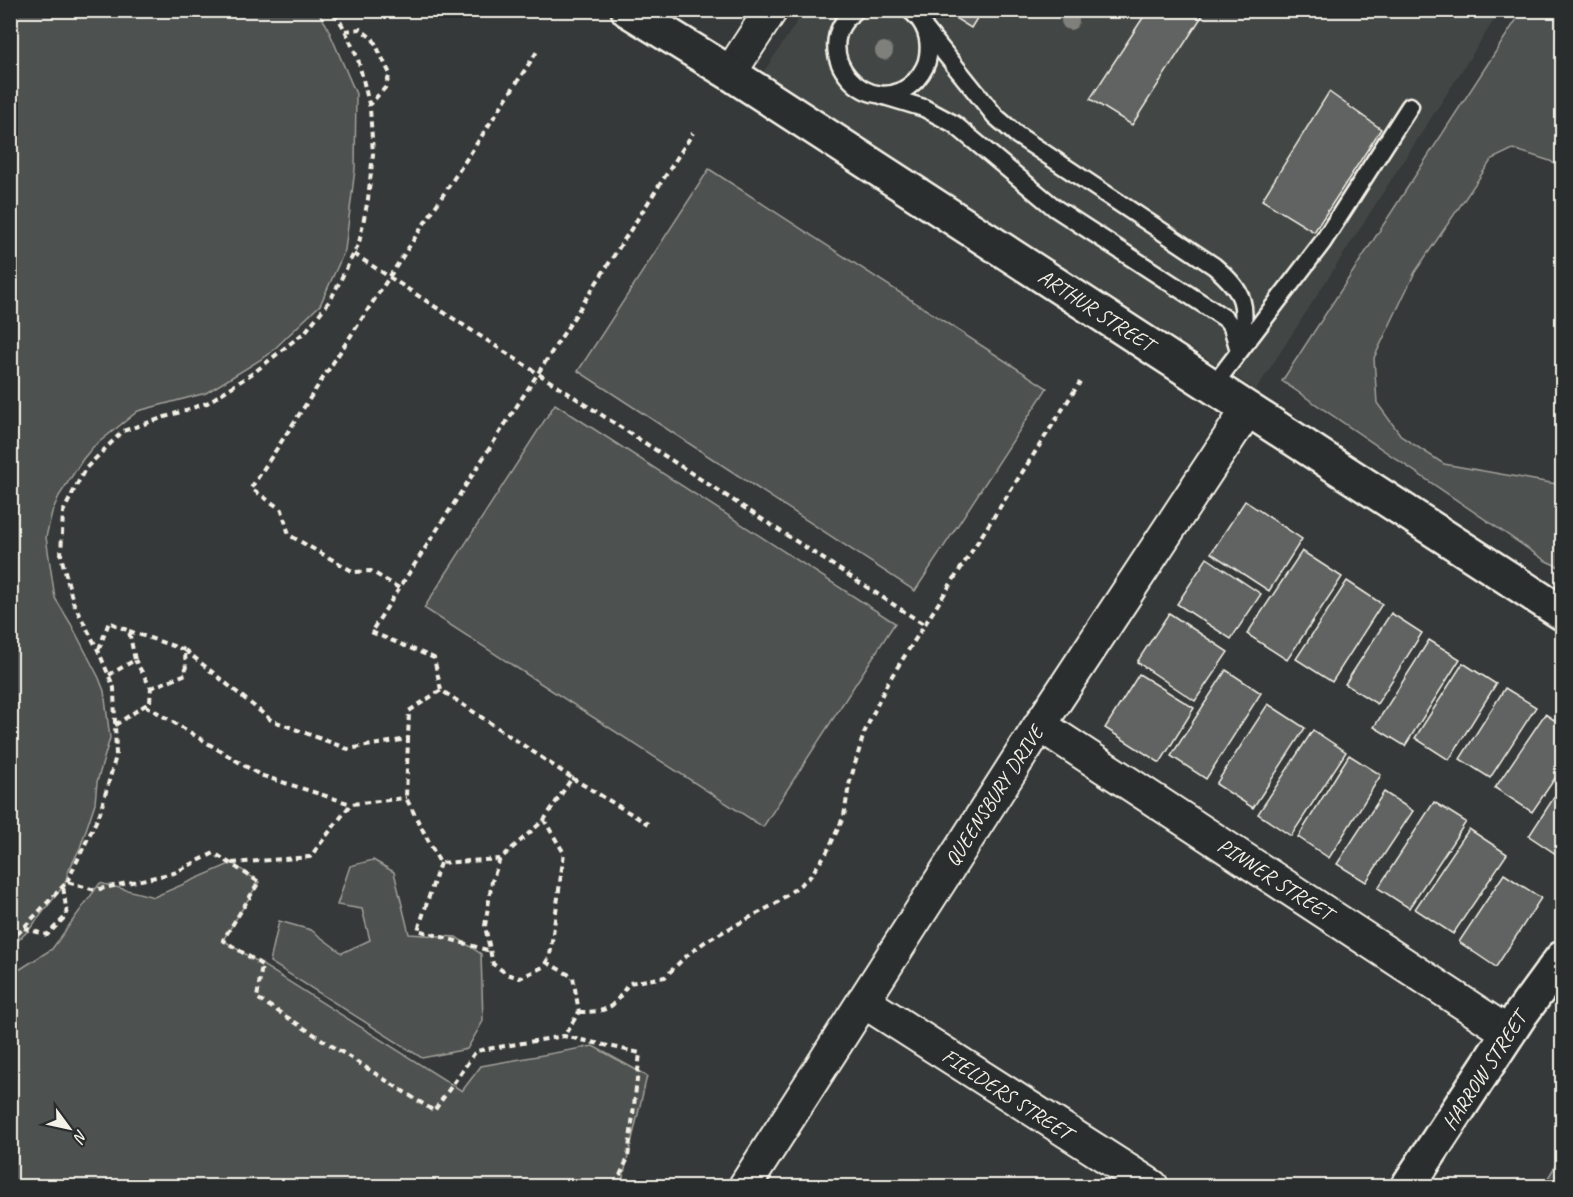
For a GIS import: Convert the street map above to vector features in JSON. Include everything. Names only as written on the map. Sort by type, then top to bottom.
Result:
[{"type":"street","name":"ARTHUR STREET","points":[[628,10],[730,73],[1563,613]]},
{"type":"street","points":[[730,73],[771,10]]},
{"type":"street","name":"QUEENSBURY DRIVE","points":[[745,1186],[1040,725],[1248,409]]},
{"type":"street","name":"PINNER STREET","points":[[1040,725],[1509,1033]]},
{"type":"street","name":"HARROW STREET","points":[[1408,1186],[1509,1033],[1563,958]]},
{"type":"street","name":"FIELDERS STREET","points":[[862,1001],[1152,1186]]},
{"type":"lane","points":[[856,10],[849,15],[836,42],[837,58],[843,72],[853,84],[866,91],[924,108],[954,124],[1055,208],[1227,319],[1240,350]]},
{"type":"lane","points":[[910,10],[918,17],[995,116],[1017,135],[1214,266],[1232,282],[1245,309],[1240,350]]},
{"type":"lane","points":[[881,95],[897,93],[910,86],[921,74],[928,61],[930,45],[926,30]]},
{"type":"lane","points":[[1213,386],[1322,243],[1410,106]]},
{"type":"path","points":[[10,942],[67,882],[100,813],[116,756],[114,688],[98,650],[73,602],[61,556],[63,512],[85,469],[123,431],[207,403],[256,371],[306,331],[331,299],[359,243],[368,199],[373,154],[369,105],[358,59],[333,10]]},
{"type":"path","points":[[345,31],[360,29],[374,39],[390,74],[385,88],[369,105]]},
{"type":"path","points":[[399,588],[371,571],[354,572],[289,535],[282,510],[251,489],[538,50]]},
{"type":"path","points":[[648,824],[572,778],[441,690],[434,658],[371,632],[693,134]]},
{"type":"path","points":[[354,254],[925,625]]},
{"type":"path","points":[[579,1012],[603,1012],[616,1001],[629,983],[665,977],[684,958],[706,942],[775,904],[809,878],[826,852],[844,816],[849,785],[864,732],[888,682],[1080,382]]},
{"type":"path","points":[[98,650],[109,622],[185,650],[271,720],[348,749],[408,738]]},
{"type":"path","points":[[115,725],[150,702],[151,688],[135,660],[129,631]]},
{"type":"path","points":[[151,688],[186,674],[185,650]]},
{"type":"path","points":[[109,675],[135,660]]},
{"type":"path","points":[[441,690],[409,711],[406,798],[440,863],[418,930],[487,950],[490,945]]},
{"type":"path","points":[[145,705],[260,775],[351,804],[406,798]]},
{"type":"path","points":[[544,820],[564,853],[550,956],[543,967],[520,978],[507,974],[494,964],[485,926],[492,881],[500,859],[544,820],[572,778]]},
{"type":"path","points":[[232,863],[309,857],[351,804]]},
{"type":"path","points":[[67,882],[95,890],[174,873],[214,853],[232,863],[259,882],[223,940],[262,965],[257,998],[434,1111],[476,1051],[564,1036],[640,1053],[627,1158],[615,1186]]},
{"type":"path","points":[[440,863],[500,859]]},
{"type":"path","points":[[24,928],[47,935],[67,915],[63,886]]},
{"type":"path","points":[[546,962],[573,977],[579,1012],[564,1036]]},
{"type":"shaded area","points":[[11,10],[317,11],[326,24],[356,94],[355,169],[345,250],[320,305],[268,355],[206,393],[138,411],[93,447],[59,496],[52,512],[46,537],[55,598],[99,678],[104,691],[110,738],[97,782],[95,803],[65,884],[29,930],[11,947]]},
{"type":"shaded area","points":[[804,11],[1500,11],[1256,390],[763,73]]},
{"type":"shaded area","points":[[1522,11],[1562,11],[1562,169],[1550,161],[1513,149],[1492,159],[1415,272],[1374,358],[1377,403],[1402,437],[1444,464],[1562,485],[1562,568],[1546,561],[1282,381]]},
{"type":"shaded area","points":[[709,169],[1047,388],[915,591],[578,371]]},
{"type":"shaded area","points":[[555,404],[895,623],[763,827],[424,608]]},
{"type":"shaded area","points":[[373,860],[394,872],[409,934],[456,937],[481,954],[483,1021],[467,1049],[422,1058],[270,962],[279,921],[311,930],[342,953],[370,940],[362,909],[337,905],[350,866]]},
{"type":"shaded area","points":[[232,863],[259,882],[223,940],[462,1091],[481,1066],[593,1046],[647,1076],[621,1186],[11,1186],[11,975],[52,949],[100,883],[154,897]]},
{"type":"shaded area","points":[[1562,1155],[1562,1186],[1543,1186]]},
{"type":"building","points":[[942,10],[982,10],[971,28]]},
{"type":"building","points":[[1148,10],[1206,10],[1132,125],[1090,99]]},
{"type":"building","points":[[1329,92],[1381,129],[1314,232],[1262,200]]},
{"type":"building","points":[[1245,501],[1302,539],[1269,591],[1211,553]]},
{"type":"building","points":[[1302,551],[1342,577],[1287,660],[1247,634]]},
{"type":"building","points":[[1207,558],[1261,594],[1231,639],[1177,604]]},
{"type":"building","points":[[1347,581],[1382,604],[1332,682],[1296,659]]},
{"type":"building","points":[[1169,613],[1228,652],[1195,701],[1137,662]]},
{"type":"building","points":[[1391,613],[1422,633],[1377,704],[1345,684]]},
{"type":"building","points":[[1429,640],[1460,659],[1405,746],[1374,727]]},
{"type":"building","points":[[1463,663],[1496,684],[1449,760],[1415,738]]},
{"type":"building","points":[[1226,670],[1261,693],[1206,779],[1171,756]]},
{"type":"building","points":[[1139,674],[1194,708],[1160,763],[1105,728]]},
{"type":"building","points":[[1505,688],[1536,707],[1490,778],[1460,759]]},
{"type":"building","points":[[1268,704],[1305,728],[1253,808],[1216,784]]},
{"type":"building","points":[[1545,714],[1562,725],[1562,768],[1532,812],[1495,788]]},
{"type":"building","points":[[1313,730],[1346,752],[1291,836],[1258,814]]},
{"type":"building","points":[[1349,755],[1381,775],[1329,858],[1298,837]]},
{"type":"building","points":[[1562,785],[1562,858],[1529,836]]},
{"type":"building","points":[[1384,792],[1413,811],[1366,882],[1337,864]]},
{"type":"building","points":[[1434,802],[1466,822],[1409,908],[1378,888]]},
{"type":"building","points":[[1469,829],[1507,854],[1453,934],[1415,909]]},
{"type":"building","points":[[1504,874],[1541,898],[1496,967],[1459,942]]}]
